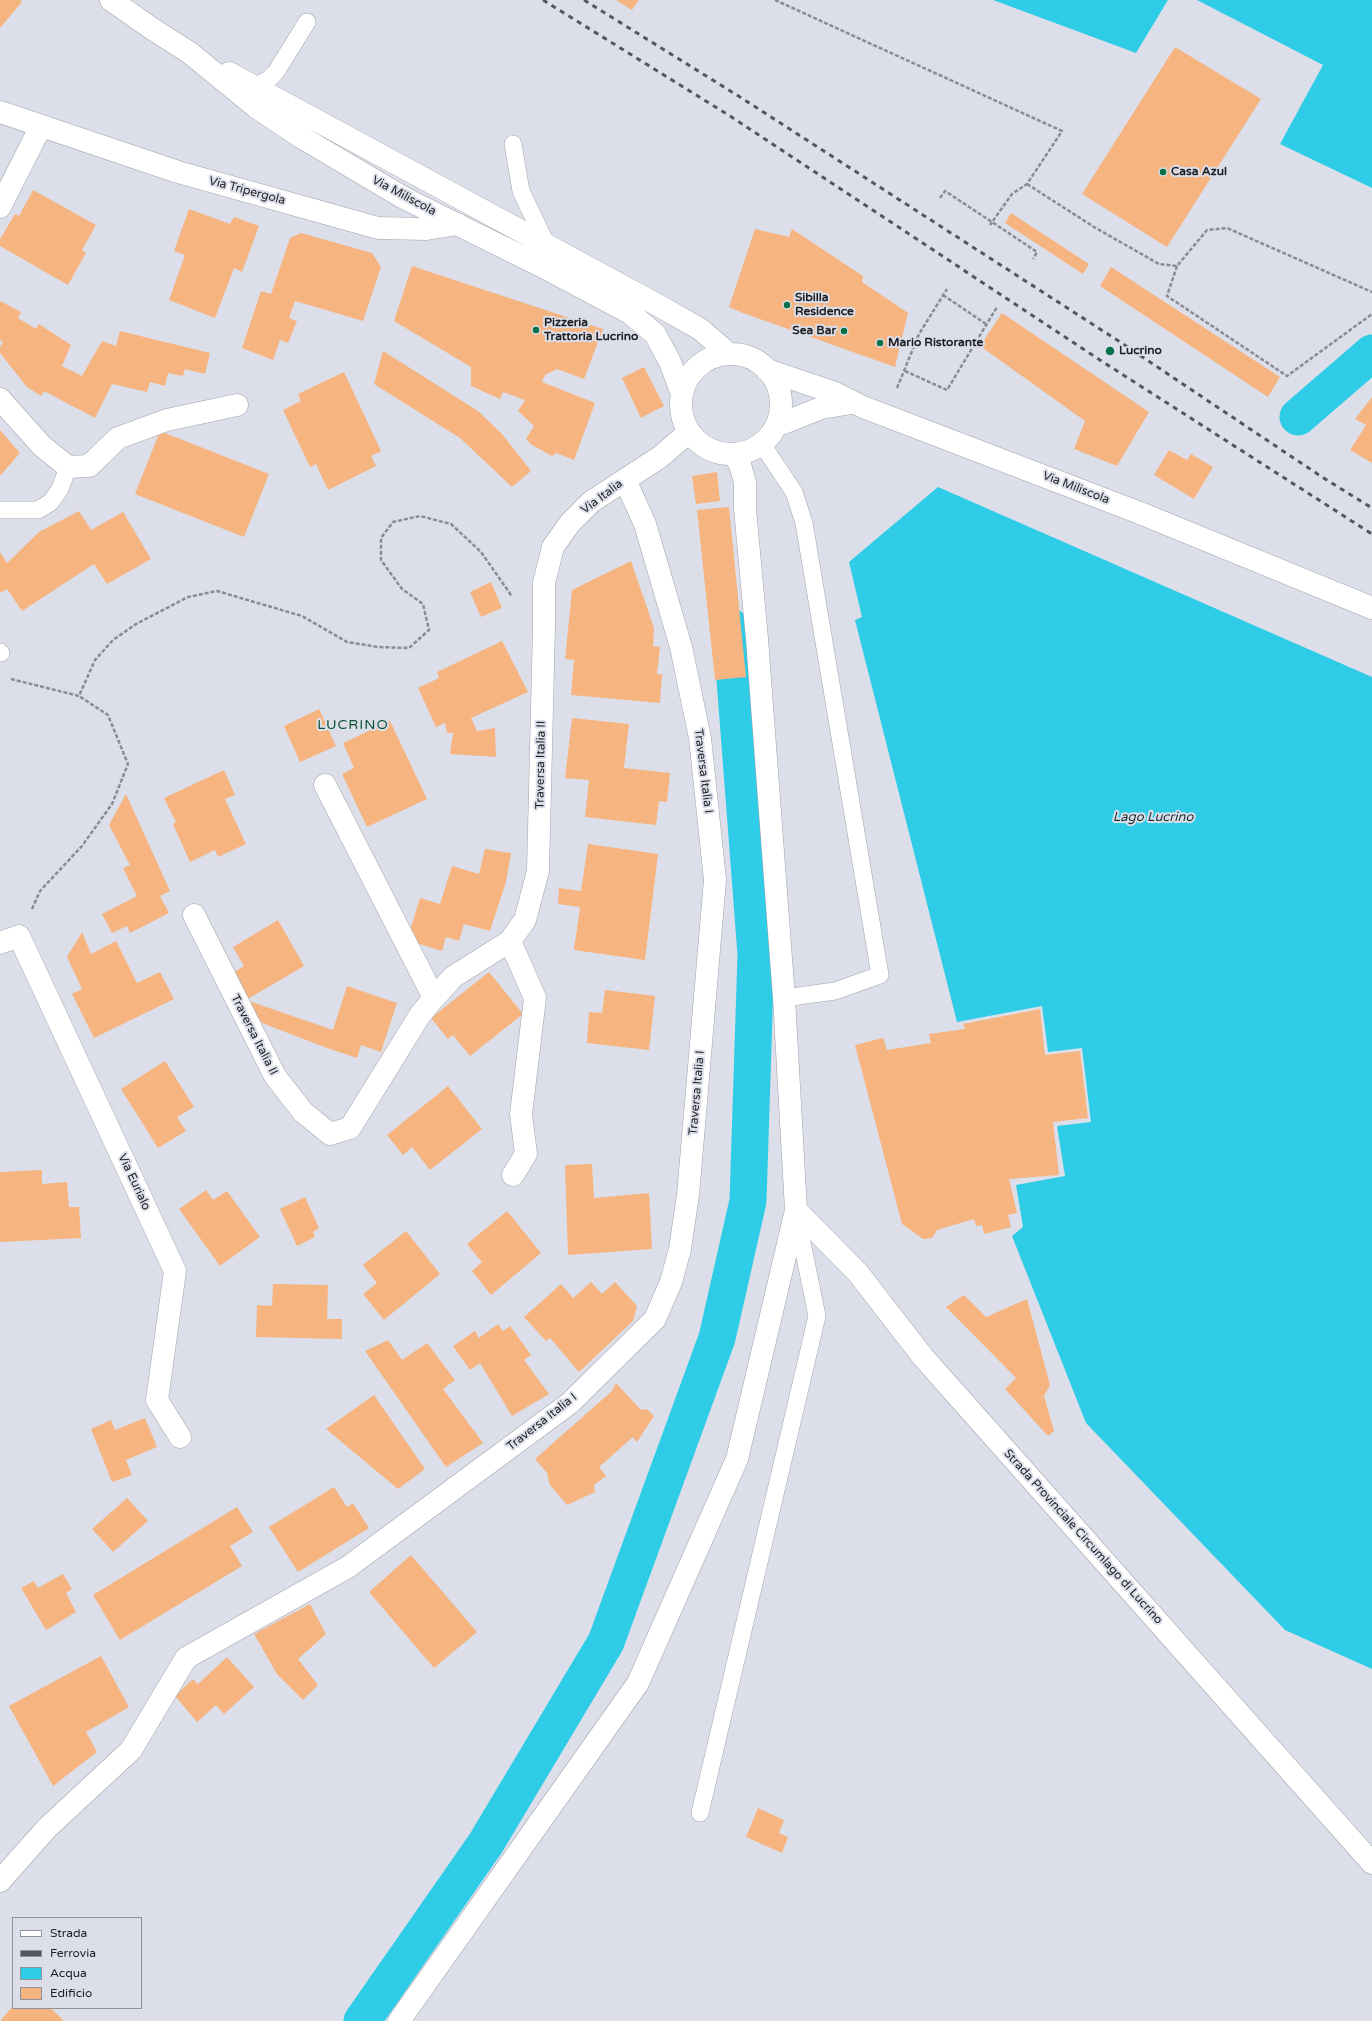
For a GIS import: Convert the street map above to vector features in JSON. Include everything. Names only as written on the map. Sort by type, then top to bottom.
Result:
[{"type":"street","name":"Via Miliscola","points":[[111,0],[190,53],[256,107],[301,137],[404,198],[613,302],[630,313],[655,334],[670,362],[682,394]]},
{"type":"street","points":[[190,53],[256,86],[700,329],[729,354]]},
{"type":"street","name":"Via Tripergola","points":[[0,112],[178,172],[378,228],[427,229],[457,224]]},
{"type":"street","points":[[0,207],[41,126]]},
{"type":"street","name":"Via Miliscola","points":[[768,370],[775,380],[779,391],[780,415],[776,426],[768,439],[762,444],[754,449],[735,455],[722,454],[709,449],[698,442],[689,432],[683,420],[681,407],[682,394],[691,374],[699,366],[713,358],[729,354],[743,356],[768,370],[835,393],[852,403],[1140,513],[1372,608]]},
{"type":"street","points":[[0,400],[42,446],[68,467],[90,466],[118,438],[125,435],[167,420],[237,405]]},
{"type":"street","points":[[776,426],[821,408],[852,403]]},
{"type":"street","name":"Via Italia","points":[[544,583],[553,547],[570,523],[591,502],[660,457],[689,432]]},
{"type":"street","points":[[399,2021],[638,1683],[737,1459],[796,1210],[784,998],[757,639],[745,509],[745,482],[740,465],[735,455]]},
{"type":"street","name":"Traversa Italia I","points":[[0,1881],[47,1828],[131,1750],[186,1658],[348,1567],[570,1403],[655,1319],[671,1282],[680,1249],[688,1195],[715,880],[700,738],[681,647],[645,524],[624,480]]},
{"type":"street","name":"Traversa Italia II","points":[[194,915],[275,1076],[303,1112],[330,1134],[350,1128],[420,1015],[434,998],[453,977],[510,941],[526,920],[538,870],[544,583]]},
{"type":"street","points":[[325,785],[434,998]]},
{"type":"street","name":"Via Eurialo","points":[[9,939],[175,1271],[157,1400],[180,1437]]},
{"type":"street","points":[[510,941],[535,998],[521,1114],[526,1154],[513,1175]]},
{"type":"street","name":"Strada Provinciale Circumlago di Lucrino","points":[[796,1210],[858,1273],[922,1357],[1372,1863]]},
{"type":"lane","points":[[256,86],[269,79],[276,72],[307,22]]},
{"type":"lane","points":[[512,144],[521,191],[547,246]]},
{"type":"lane","points":[[762,444],[794,492],[804,523],[880,975],[835,990],[784,998]]},
{"type":"lane","points":[[0,510],[38,510],[51,502],[60,489],[68,467]]},
{"type":"lane","points":[[700,1814],[817,1316],[796,1210]]},
{"type":"path","points":[[775,0],[1062,131],[1028,184],[1012,194],[990,225]]},
{"type":"path","points":[[1028,184],[1094,227],[1159,264],[1177,266]]},
{"type":"path","points":[[940,198],[945,191],[1037,252],[1033,259]]},
{"type":"path","points":[[1372,292],[1227,228],[1207,230],[1177,266],[1167,296],[1287,376],[1372,314]]},
{"type":"path","points":[[897,388],[919,334],[947,289]]},
{"type":"path","points":[[943,295],[986,324]]},
{"type":"path","points":[[905,371],[947,390],[997,307]]},
{"type":"path","points":[[79,696],[95,660],[113,640],[136,624],[188,597],[218,591],[302,616],[347,642],[378,647],[410,648],[429,630],[423,604],[402,588],[381,560],[381,538],[393,522],[420,516],[451,524],[481,552],[511,595],[544,583]]},
{"type":"path","points":[[7,678],[79,696],[108,715],[128,764],[112,804],[82,846],[40,891],[9,939]]},
{"type":"water","points":[[993,0],[1168,0],[1136,53]]},
{"type":"water","points":[[1197,0],[1372,0],[1372,188],[1280,144],[1323,65]]},
{"type":"water","name":"Lago Lucrino","points":[[938,487],[1372,677],[1372,1669],[1285,1630],[1086,1423],[1012,1236],[1023,1227],[1016,1185],[1065,1176],[1057,1126],[1091,1122],[1082,1048],[1048,1052],[1042,1006],[957,1022],[855,620],[862,617],[849,562]]},
{"type":"building","points":[[0,0],[20,0],[22,2],[0,28]]},
{"type":"building","points":[[616,0],[639,0],[632,10]]},
{"type":"building","points":[[1175,47],[1261,99],[1167,247],[1082,194]]},
{"type":"building","points":[[33,190],[96,225],[82,250],[86,253],[68,285],[0,246],[0,239],[15,214],[19,216]]},
{"type":"building","points":[[189,209],[230,224],[234,217],[259,226],[242,272],[234,268],[215,318],[169,300],[185,255],[174,251]]},
{"type":"building","points":[[1011,213],[1089,264],[1083,274],[1005,223]]},
{"type":"building","points":[[755,229],[789,237],[792,229],[863,276],[862,282],[908,313],[895,367],[729,307]]},
{"type":"building","points":[[301,233],[372,253],[381,267],[363,321],[295,301],[289,318],[297,321],[288,343],[280,340],[273,360],[242,348],[261,291],[271,294],[290,238]]},
{"type":"building","points":[[412,266],[603,329],[584,379],[557,369],[545,375],[542,382],[595,403],[574,460],[556,453],[552,456],[532,445],[526,439],[534,426],[518,411],[525,400],[503,392],[500,399],[471,386],[471,367],[394,321]]},
{"type":"building","points":[[1111,267],[1280,377],[1268,397],[1100,286]]},
{"type":"building","points":[[0,301],[21,312],[18,318],[36,329],[39,324],[71,345],[62,366],[82,376],[102,341],[116,346],[120,331],[210,353],[205,374],[185,369],[183,376],[168,373],[165,386],[150,382],[147,392],[112,384],[95,418],[44,391],[41,396],[27,387],[0,353],[0,347],[3,342],[0,340]]},
{"type":"building","points":[[1002,313],[1149,412],[1117,466],[1074,449],[1085,421],[980,346]]},
{"type":"building","points":[[383,351],[478,411],[502,434],[531,471],[512,487],[460,438],[374,384]]},
{"type":"building","points":[[644,367],[664,406],[641,418],[622,378]]},
{"type":"building","points":[[344,372],[381,451],[371,456],[376,466],[328,490],[316,464],[310,467],[283,410],[301,401],[298,394]]},
{"type":"building","points":[[1372,397],[1372,463],[1350,450],[1366,425],[1355,419]]},
{"type":"building","points":[[0,430],[20,453],[0,476]]},
{"type":"building","points":[[160,431],[269,474],[244,537],[135,494]]},
{"type":"building","points":[[1169,450],[1187,460],[1191,454],[1213,467],[1194,499],[1154,475]]},
{"type":"building","points":[[717,472],[720,501],[696,504],[692,476]]},
{"type":"building","points":[[729,507],[746,677],[715,680],[697,510]]},
{"type":"building","points":[[79,511],[91,530],[123,512],[151,559],[107,584],[94,564],[22,611],[7,589],[0,593],[0,552],[7,563],[39,532]]},
{"type":"building","points":[[631,561],[654,628],[653,646],[660,647],[657,674],[662,674],[660,703],[571,695],[574,660],[565,659],[572,590]]},
{"type":"building","points":[[491,582],[502,608],[481,617],[470,592]]},
{"type":"building","points":[[502,641],[528,692],[471,718],[477,731],[495,728],[496,757],[450,754],[453,733],[447,733],[445,723],[436,727],[418,688],[439,678],[437,672]]},
{"type":"building","points":[[319,709],[336,746],[300,762],[284,726]]},
{"type":"building","points":[[572,718],[629,724],[624,768],[670,773],[667,802],[659,801],[656,825],[585,817],[589,780],[565,778]]},
{"type":"building","points":[[390,721],[427,799],[367,827],[342,774],[354,768],[343,743]]},
{"type":"building","points":[[224,770],[235,795],[225,799],[246,844],[218,857],[215,850],[190,862],[173,824],[176,822],[164,798]]},
{"type":"building","points":[[126,794],[170,891],[160,896],[169,913],[130,933],[127,926],[112,933],[102,914],[137,896],[123,868],[130,865],[109,825]]},
{"type":"building","points":[[588,844],[658,854],[645,960],[574,950],[580,907],[558,904],[559,888],[581,891]]},
{"type":"building","points":[[485,849],[511,853],[506,882],[490,931],[464,924],[459,941],[446,937],[442,951],[407,940],[420,898],[440,904],[452,866],[479,874]]},
{"type":"building","points":[[278,920],[304,966],[246,1000],[231,974],[244,966],[233,947]]},
{"type":"building","points":[[82,932],[91,954],[116,941],[137,983],[160,972],[174,999],[94,1038],[72,994],[82,989],[67,957]]},
{"type":"building","points":[[489,972],[523,1014],[470,1056],[453,1035],[448,1039],[431,1018]]},
{"type":"building","points":[[347,986],[397,1003],[381,1052],[361,1045],[357,1058],[262,1023],[246,1000],[333,1030]]},
{"type":"building","points":[[605,990],[655,996],[649,1050],[587,1043],[589,1012],[602,1013]]},
{"type":"building","points":[[1040,1009],[1045,1055],[1080,1051],[1088,1118],[1053,1122],[1059,1175],[1009,1179],[1017,1213],[1008,1215],[1011,1227],[984,1234],[982,1225],[976,1226],[974,1219],[937,1230],[932,1238],[923,1239],[902,1224],[855,1045],[883,1038],[887,1050],[931,1043],[929,1034],[965,1029],[963,1024]]},
{"type":"building","points":[[165,1061],[194,1107],[177,1117],[186,1131],[158,1148],[121,1089]]},
{"type":"building","points":[[448,1086],[482,1129],[430,1170],[412,1147],[403,1155],[387,1135]]},
{"type":"building","points":[[592,1164],[594,1198],[649,1193],[652,1249],[568,1255],[565,1165]]},
{"type":"building","points":[[42,1170],[42,1184],[67,1182],[69,1207],[79,1207],[81,1238],[0,1242],[0,1172]]},
{"type":"building","points":[[206,1190],[213,1200],[227,1191],[260,1237],[220,1266],[179,1209]]},
{"type":"building","points":[[305,1197],[319,1228],[313,1232],[315,1237],[297,1246],[280,1209]]},
{"type":"building","points":[[507,1211],[541,1253],[491,1295],[472,1271],[482,1262],[467,1244]]},
{"type":"building","points":[[406,1231],[440,1274],[384,1320],[363,1294],[377,1283],[363,1265]]},
{"type":"building","points":[[591,1282],[602,1294],[615,1282],[637,1306],[633,1321],[579,1372],[550,1338],[546,1341],[524,1317],[561,1284],[573,1298]]},
{"type":"building","points":[[273,1284],[328,1285],[327,1319],[342,1319],[342,1339],[256,1337],[257,1305],[272,1306]]},
{"type":"building","points":[[964,1295],[986,1317],[1027,1299],[1050,1385],[1044,1396],[1054,1431],[1048,1436],[1005,1389],[1016,1378],[946,1307]]},
{"type":"building","points":[[498,1324],[503,1331],[510,1326],[531,1355],[524,1360],[549,1394],[512,1416],[480,1363],[470,1370],[453,1346],[475,1331],[479,1338]]},
{"type":"building","points":[[388,1340],[402,1360],[427,1343],[455,1380],[443,1389],[483,1443],[446,1467],[365,1351]]},
{"type":"building","points":[[616,1383],[641,1410],[647,1409],[654,1416],[637,1442],[633,1437],[599,1467],[606,1476],[594,1485],[595,1492],[567,1505],[550,1485],[547,1473],[535,1459],[612,1391]]},
{"type":"building","points":[[374,1395],[425,1469],[398,1489],[326,1429]]},
{"type":"building","points":[[145,1418],[157,1447],[126,1460],[132,1475],[112,1482],[91,1429],[111,1420],[115,1430]]},
{"type":"building","points":[[334,1487],[347,1507],[353,1503],[369,1528],[298,1572],[269,1527]]},
{"type":"building","points":[[127,1498],[148,1521],[113,1552],[92,1529]]},
{"type":"building","points":[[237,1507],[253,1532],[230,1546],[242,1566],[120,1640],[93,1595]]},
{"type":"building","points":[[411,1555],[477,1632],[434,1668],[369,1592]]},
{"type":"building","points":[[63,1574],[72,1589],[66,1593],[76,1612],[46,1630],[21,1588],[34,1581],[38,1588]]},
{"type":"building","points":[[310,1604],[326,1634],[298,1659],[318,1685],[303,1700],[277,1674],[254,1634]]},
{"type":"building","points":[[101,1656],[129,1707],[86,1732],[97,1752],[53,1786],[9,1706]]},
{"type":"building","points":[[227,1657],[254,1687],[224,1714],[216,1705],[197,1722],[175,1696],[193,1679],[198,1684]]},
{"type":"building","points":[[758,1808],[784,1820],[779,1833],[788,1837],[782,1853],[746,1837]]},
{"type":"building","points":[[12,2007],[12,2009],[52,2009],[64,2021],[0,2021]]},
{"type":"waterway","points":[[1298,417],[1372,353]]},
{"type":"waterway","points":[[362,2021],[486,1843],[606,1642],[717,1338],[748,1201],[756,954],[731,627]]},
{"type":"railway","points":[[543,0],[730,116],[1103,362],[1372,534]]},
{"type":"railway","points":[[584,0],[740,97],[1117,340],[1322,477],[1372,508]]},
{"type":"place","name":"Casa Azul","points":[[1163,172]]},
{"type":"place","name":"Sibilla Residence","points":[[787,305]]},
{"type":"place","name":"Pizzeria Trattoria Lucrino","points":[[536,330]]},
{"type":"place","name":"Sea Bar","points":[[844,331]]},
{"type":"place","name":"Mario Ristorante","points":[[880,343]]},
{"type":"place","name":"Lucrino","points":[[1110,351]]},
{"type":"district","name":"LUCRINO","points":[[353,725]]}]
